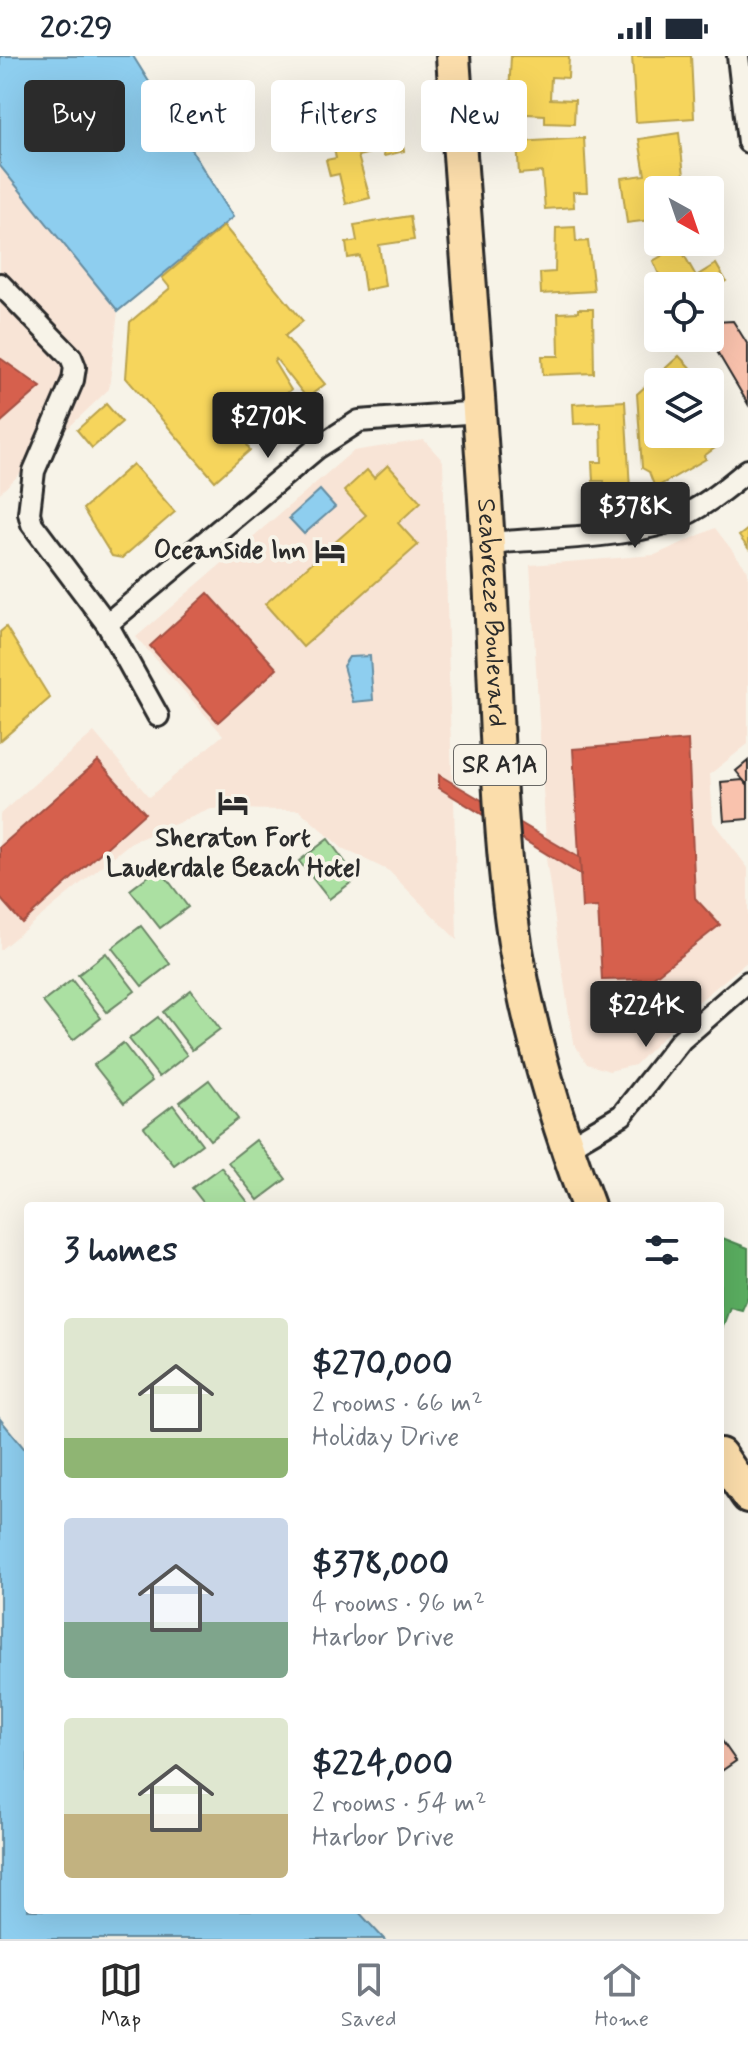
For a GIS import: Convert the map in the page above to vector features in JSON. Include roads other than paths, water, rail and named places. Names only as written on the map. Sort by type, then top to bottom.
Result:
[{"type":"main road","name":"Seabreeze Boulevard","points":[[453,56],[488,543],[505,844],[516,947],[528,1011],[566,1148],[586,1202]]},
{"type":"main road","points":[[724,1461],[748,1496]]},
{"type":"street","points":[[738,56],[748,142]]},
{"type":"street","points":[[0,284],[10,304],[71,357],[75,367],[73,380],[29,485],[32,524],[107,624],[158,716]]},
{"type":"street","points":[[107,624],[317,448],[359,421],[479,412]]},
{"type":"street","points":[[488,543],[621,531],[672,521],[715,497],[748,470]]},
{"type":"street","points":[[566,1148],[622,1115],[681,1040],[748,982]]},
{"type":"water","points":[[0,56],[133,56],[148,80],[141,80],[141,152],[193,152],[233,217],[118,311],[0,166]]},
{"type":"water","points":[[320,490],[335,507],[304,534],[289,518]]},
{"type":"water","points":[[370,656],[373,700],[353,702],[343,666],[349,657]]},
{"type":"water","points":[[0,1419],[24,1448],[24,1914],[361,1914],[384,1939],[0,1939]]},
{"type":"place","name":"Oceanside Inn","points":[[330,551]]},
{"type":"place","name":"Sheraton Fort Lauderdale Beach Hotel","points":[[233,803]]}]
